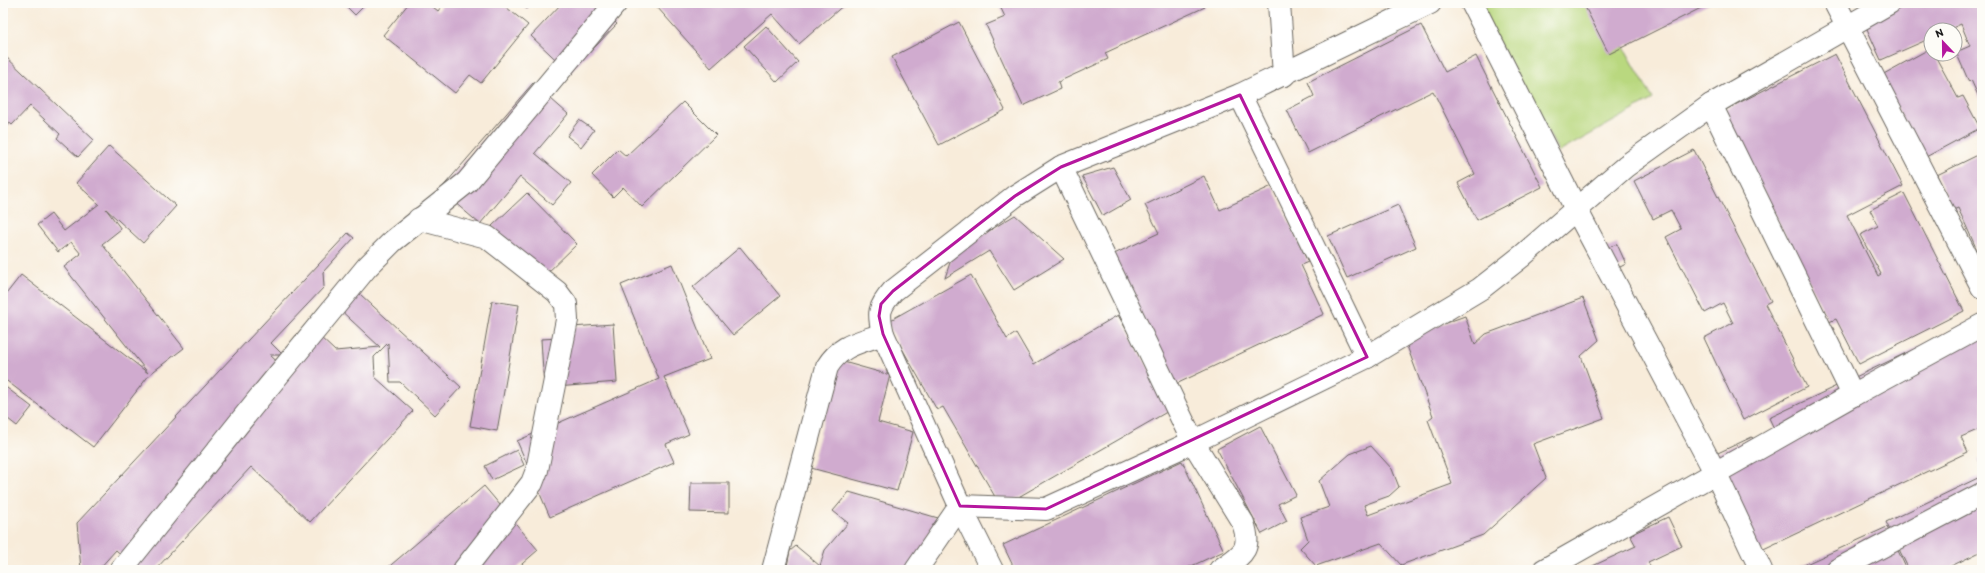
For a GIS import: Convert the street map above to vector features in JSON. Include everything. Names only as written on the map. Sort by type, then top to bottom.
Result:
[{"type":"street","points":[[121,570],[367,267],[420,219],[467,182],[616,3]]},
{"type":"street","points":[[1279,3],[1284,75]]},
{"type":"street","points":[[992,570],[960,506],[883,334],[879,316],[881,304],[893,291],[1015,196],[1061,167],[1240,95],[1430,3]]},
{"type":"street","points":[[1472,3],[1576,209],[1716,474],[1760,570]]},
{"type":"street","points":[[1835,3],[1982,287]]},
{"type":"street","points":[[960,506],[1046,509],[1194,442],[1368,357],[1480,289],[1522,256],[1645,151],[1711,105],[1889,3]]},
{"type":"street","points":[[1240,95],[1368,357]]},
{"type":"street","points":[[1711,105],[1853,395]]},
{"type":"street","points":[[1061,167],[1194,442],[1243,523],[1248,536],[1247,547],[1242,555],[1220,570]]},
{"type":"street","points":[[420,219],[487,237],[557,292],[566,304],[567,320],[537,470],[532,483],[464,570]]},
{"type":"street","points":[[1544,570],[1716,474],[1853,395],[1982,325]]},
{"type":"street","points":[[773,570],[827,367],[834,356],[843,348],[883,334]]},
{"type":"street","points":[[1837,570],[1982,494]]},
{"type":"street","points":[[916,570],[960,506]]},
{"type":"highlighted area","points":[[1240,95],[1367,357],[1046,509],[960,506],[883,334],[879,316],[881,304],[893,291],[1015,196],[1061,167]]},
{"type":"green space","points":[[1477,3],[1599,3],[1653,99],[1559,152]]},
{"type":"building","points":[[343,3],[367,3],[355,15]]},
{"type":"building","points":[[409,3],[428,3],[438,11],[444,3],[501,3],[528,25],[481,83],[470,75],[455,93],[383,35]]},
{"type":"building","points":[[520,3],[532,3],[527,9]]},
{"type":"building","points":[[562,3],[595,3],[617,24],[570,73],[531,36]]},
{"type":"building","points":[[661,3],[846,3],[799,44],[772,14],[711,68],[657,7]]},
{"type":"building","points":[[1203,3],[1205,7],[1105,53],[1108,59],[1058,82],[1060,89],[1023,106],[986,25],[1005,17],[999,4]]},
{"type":"building","points":[[1583,3],[1711,3],[1609,54]]},
{"type":"building","points":[[1901,3],[1982,3],[1982,104],[1971,80],[1969,82],[1960,62],[1963,62],[1963,49],[1970,46],[1963,29],[1963,22],[1923,22],[1923,42],[1881,60],[1863,20]]},
{"type":"building","points":[[959,22],[1005,110],[939,145],[892,57]]},
{"type":"building","points":[[1421,25],[1445,72],[1476,56],[1542,187],[1477,220],[1458,183],[1475,174],[1433,91],[1308,153],[1287,110],[1314,96],[1308,82]]},
{"type":"building","points":[[766,26],[798,62],[777,82],[744,46]]},
{"type":"building","points":[[1923,52],[1923,62],[1938,62],[1958,98],[1963,96],[1980,128],[1924,158],[1880,76]]},
{"type":"building","points":[[1835,54],[1903,186],[1847,215],[1878,276],[1881,274],[1860,235],[1878,226],[1870,210],[1904,193],[1964,311],[1859,364],[1836,319],[1829,322],[1723,111]]},
{"type":"building","points":[[5,56],[94,140],[78,157],[57,138],[60,134],[30,106],[12,125],[3,117],[3,57]]},
{"type":"building","points":[[533,83],[568,114],[535,153],[571,183],[552,205],[520,177],[480,224],[440,190]]},
{"type":"building","points":[[683,102],[716,135],[642,207],[623,187],[613,197],[592,175],[618,149],[626,156]]},
{"type":"building","points":[[3,120],[9,124],[3,134]]},
{"type":"building","points":[[579,120],[594,130],[581,147],[567,136]]},
{"type":"building","points":[[109,146],[176,206],[143,243],[106,209],[121,229],[102,244],[184,348],[150,374],[93,447],[3,378],[3,298],[21,275],[148,373],[64,267],[81,254],[71,242],[58,252],[37,225],[51,214],[64,231],[99,204],[76,183]]},
{"type":"building","points":[[1694,150],[1771,301],[1765,304],[1807,387],[1743,420],[1704,338],[1733,323],[1723,303],[1705,313],[1666,237],[1681,229],[1671,210],[1653,219],[1634,181]]},
{"type":"building","points":[[1982,153],[1982,261],[1958,208],[1953,210],[1937,175]]},
{"type":"building","points":[[1113,167],[1131,200],[1103,216],[1082,176]]},
{"type":"building","points":[[1204,176],[1220,210],[1272,186],[1308,262],[1301,265],[1324,314],[1174,385],[1112,255],[1159,233],[1145,205]]},
{"type":"building","points":[[527,193],[577,244],[542,278],[492,226]]},
{"type":"building","points":[[1398,205],[1416,247],[1347,278],[1328,236]]},
{"type":"building","points":[[1015,215],[1064,259],[1014,290],[989,251],[945,278],[953,253]]},
{"type":"building","points":[[348,233],[354,238],[323,272],[324,287],[271,343],[283,355],[270,355],[287,371],[319,336],[335,351],[380,347],[336,306],[348,283],[461,387],[435,415],[400,382],[390,382],[388,343],[374,357],[375,377],[413,411],[310,522],[251,467],[155,570],[138,570],[116,550],[98,570],[81,570],[77,523]]},
{"type":"building","points":[[1617,244],[1626,264],[1612,271],[1602,250]]},
{"type":"building","points":[[740,247],[780,296],[733,335],[693,287]]},
{"type":"building","points":[[672,264],[710,359],[664,377],[689,434],[666,444],[674,462],[550,517],[517,441],[659,379],[621,285]]},
{"type":"building","points":[[971,275],[1007,339],[1016,333],[1034,364],[1118,315],[1172,409],[1001,507],[943,407],[937,410],[887,322]]},
{"type":"building","points":[[1583,298],[1599,340],[1581,356],[1604,418],[1533,444],[1546,478],[1483,535],[1401,565],[1381,543],[1316,566],[1300,548],[1308,540],[1300,517],[1329,507],[1319,481],[1350,454],[1371,446],[1392,469],[1399,487],[1389,496],[1364,505],[1368,515],[1452,484],[1428,420],[1433,416],[1404,338],[1465,316],[1475,344],[1486,334]]},
{"type":"building","points":[[492,301],[519,305],[497,431],[470,426]]},
{"type":"building","points":[[1982,317],[1982,428],[1961,437],[1968,452],[1751,555],[1705,459],[1752,437],[1760,453],[1781,443],[1769,418]]},
{"type":"building","points":[[613,324],[617,382],[544,388],[541,339],[559,338],[559,328]]},
{"type":"building","points":[[840,361],[890,375],[878,422],[913,432],[897,491],[811,468]]},
{"type":"building","points":[[3,385],[32,407],[17,426],[3,415]]},
{"type":"building","points":[[1260,426],[1296,495],[1278,504],[1287,521],[1262,534],[1217,449]]},
{"type":"building","points":[[517,450],[524,465],[492,480],[485,466]]},
{"type":"building","points":[[1982,458],[1982,467],[1978,460]]},
{"type":"building","points":[[1182,461],[1224,551],[1183,570],[1015,570],[1003,545]]},
{"type":"building","points":[[1982,476],[1982,551],[1943,570],[1909,570],[1886,522]]},
{"type":"building","points":[[691,483],[729,483],[729,513],[690,512]]},
{"type":"building","points":[[484,486],[538,550],[515,570],[385,570]]},
{"type":"building","points":[[849,492],[938,518],[912,570],[794,570],[787,566],[790,551],[796,546],[820,566],[825,550],[848,523],[833,511]]},
{"type":"building","points":[[1668,517],[1682,546],[1648,562],[1652,570],[1584,570],[1636,546],[1630,535]]},
{"type":"building","points":[[1887,527],[1907,570],[1793,570]]},
{"type":"building","points":[[372,566],[375,570],[367,570]]}]
